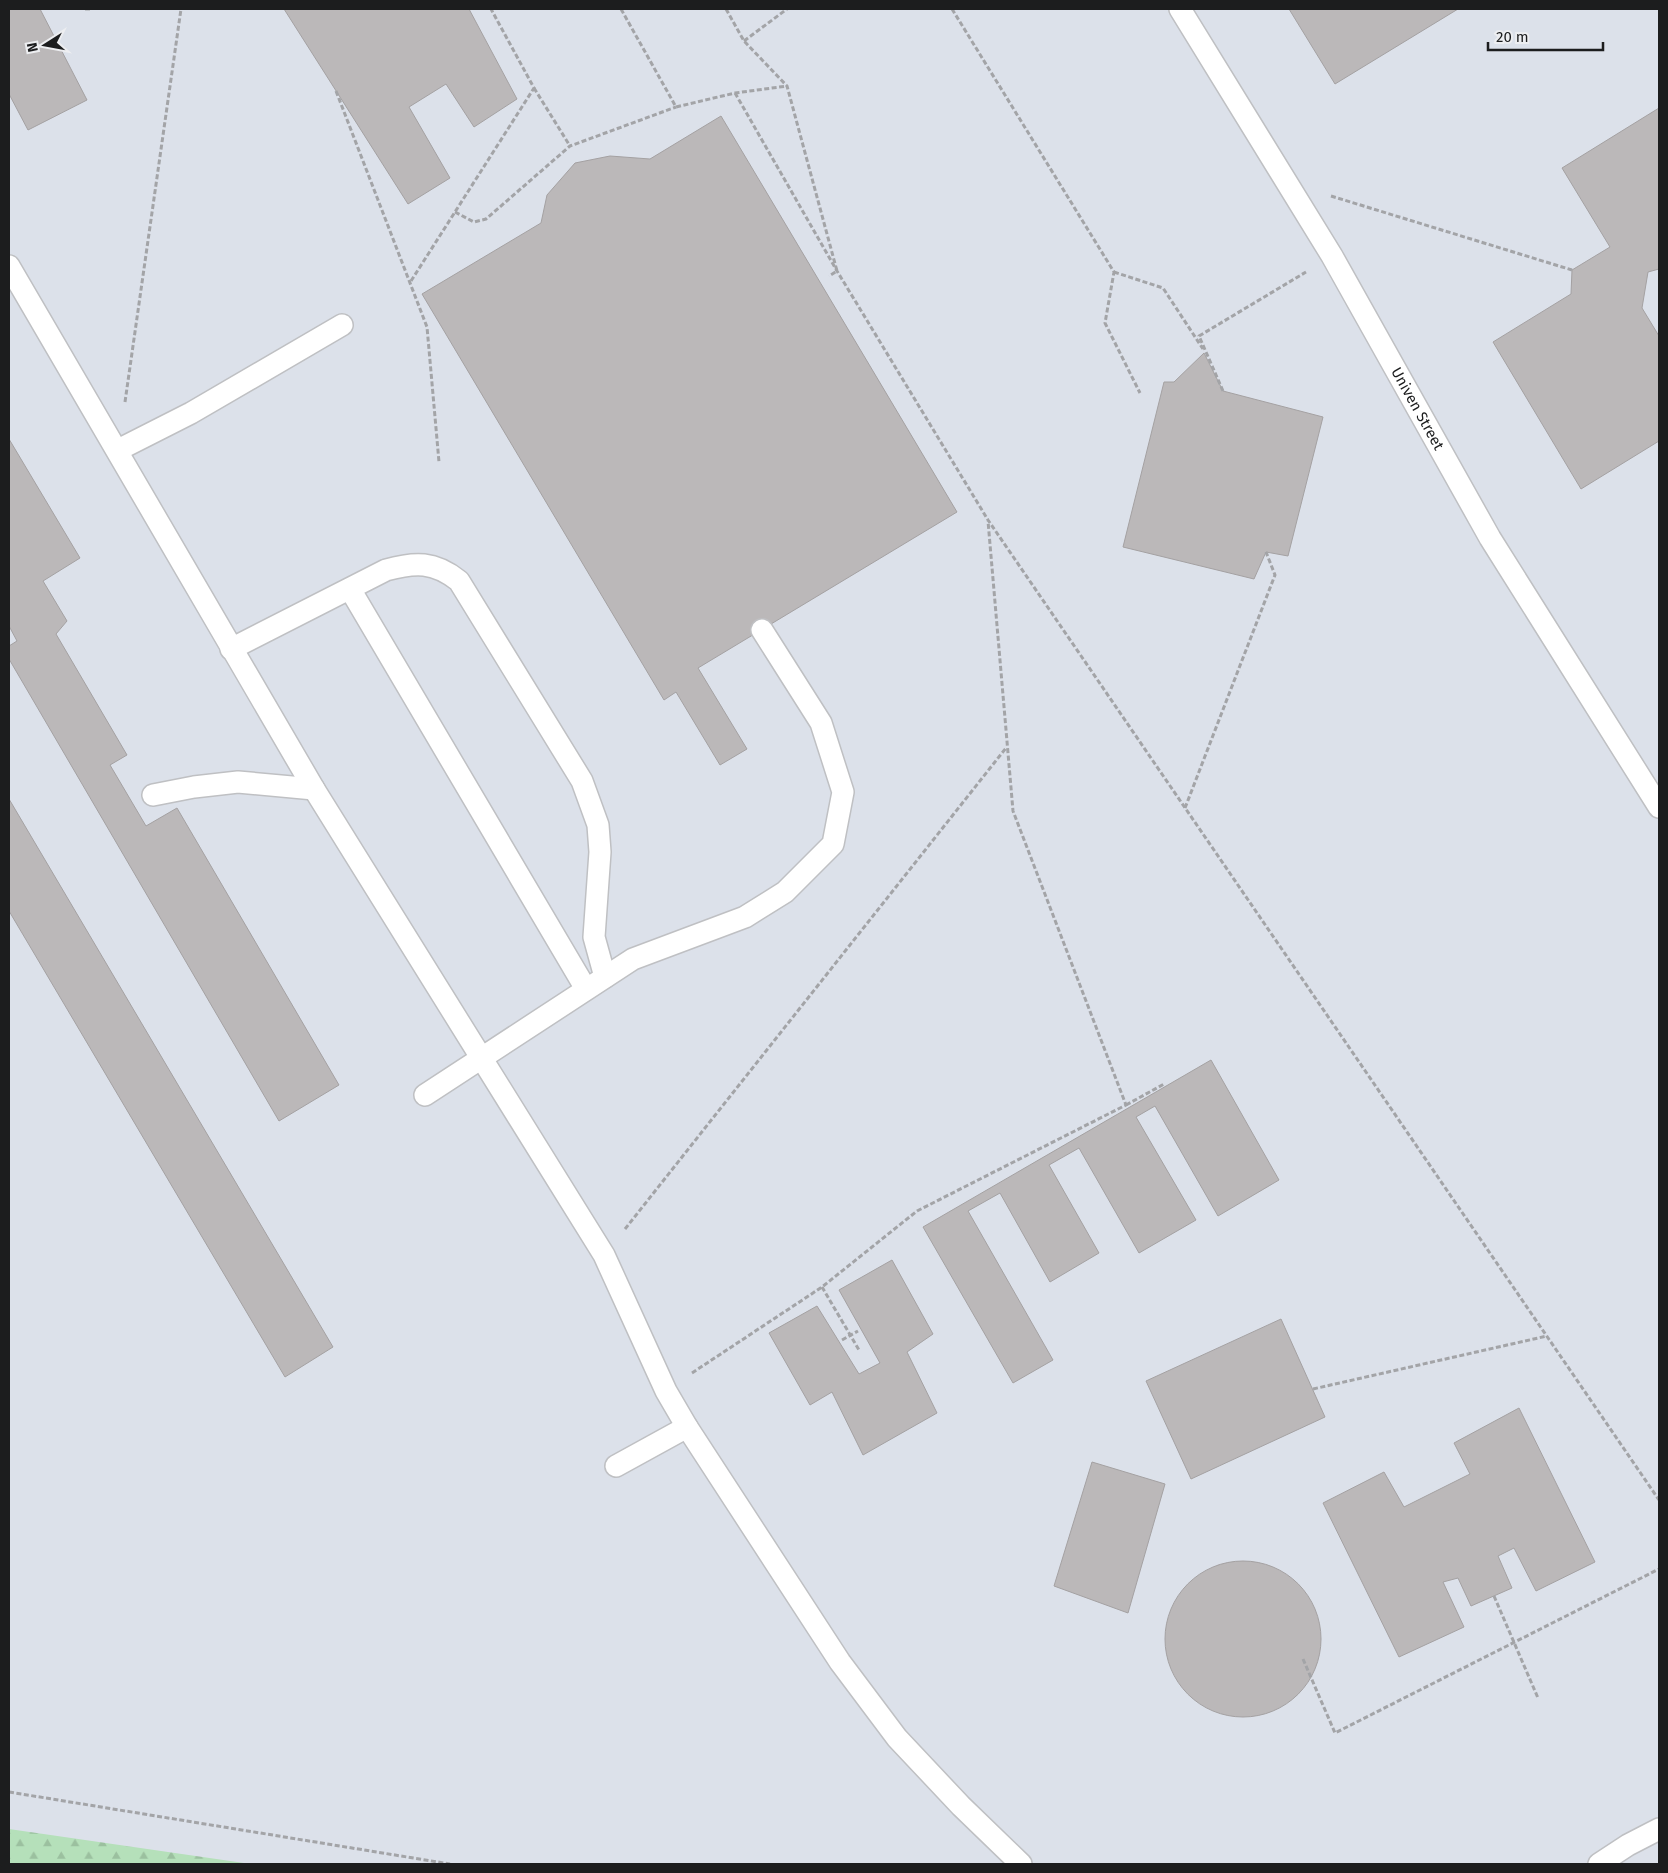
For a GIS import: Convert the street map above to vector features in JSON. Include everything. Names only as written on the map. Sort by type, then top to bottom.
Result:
[{"type":"lane","name":"Univen Street","points":[[1180,9],[1332,256],[1490,538],[1659,807]]},
{"type":"lane","points":[[9,266],[314,789],[604,1255],[666,1391],[687,1428],[840,1662],[897,1738],[961,1806],[1021,1864]]},
{"type":"lane","points":[[118,450],[191,413],[342,325]]},
{"type":"lane","points":[[232,649],[386,570],[403,565],[423,564],[444,569],[458,581],[582,781],[598,825],[600,852],[594,938],[605,977]]},
{"type":"lane","points":[[350,589],[586,989]]},
{"type":"lane","points":[[425,1095],[482,1060],[633,959],[744,916],[785,892],[832,844],[843,792],[821,723],[762,630]]},
{"type":"lane","points":[[153,795],[194,787],[238,782],[314,789]]},
{"type":"lane","points":[[616,1466],[687,1428]]},
{"type":"lane","points":[[1599,1864],[1628,1845],[1659,1829]]},
{"type":"path","points":[[85,9],[90,9]]},
{"type":"path","points":[[118,450],[181,9]]},
{"type":"path","points":[[491,9],[534,88],[570,146]]},
{"type":"path","points":[[621,9],[676,107]]},
{"type":"path","points":[[726,9],[744,42],[787,86],[837,271]]},
{"type":"path","points":[[744,42],[787,9]]},
{"type":"path","points":[[952,9],[1114,272],[1163,288],[1209,358]]},
{"type":"path","points":[[455,212],[474,222],[486,219],[570,146],[676,107],[735,93],[787,86]]},
{"type":"path","points":[[411,281],[534,88]]},
{"type":"path","points":[[336,91],[411,281],[427,327],[439,462]]},
{"type":"path","points":[[735,93],[837,271],[988,520],[1659,1500]]},
{"type":"path","points":[[1285,181],[1572,270]]},
{"type":"path","points":[[1223,391],[1199,336],[1332,256]]},
{"type":"path","points":[[829,276],[837,271]]},
{"type":"path","points":[[1114,272],[1105,323],[1140,393]]},
{"type":"path","points":[[988,520],[1012,811],[1126,1105]]},
{"type":"path","points":[[1185,809],[1276,575],[1266,552]]},
{"type":"path","points":[[604,1255],[1007,747]]},
{"type":"path","points":[[666,1391],[822,1287],[917,1211],[1164,1084]]},
{"type":"path","points":[[822,1287],[859,1350]]},
{"type":"path","points":[[842,1340],[858,1332]]},
{"type":"path","points":[[1313,1389],[1547,1336]]},
{"type":"path","points":[[1303,1659],[1335,1733],[1659,1569]]},
{"type":"path","points":[[1494,1596],[1538,1698]]},
{"type":"path","points":[[9,1792],[450,1864]]},
{"type":"shaded area","points":[[9,9],[1659,9],[1659,1864],[9,1864]]},
{"type":"green space","points":[[9,1829],[251,1864],[9,1864]]},
{"type":"building","points":[[9,9],[40,9],[87,100],[28,130],[9,94]]},
{"type":"building","points":[[284,9],[469,9],[517,99],[474,127],[446,84],[409,107],[450,178],[408,204]]},
{"type":"building","points":[[1289,9],[1458,9],[1335,84]]},
{"type":"building","points":[[1659,108],[1659,269],[1648,272],[1642,308],[1659,336],[1659,441],[1581,489],[1493,342],[1571,294],[1572,270],[1610,247],[1562,168]]},
{"type":"building","points":[[721,116],[957,512],[698,668],[747,749],[720,765],[676,692],[664,700],[422,294],[541,223],[547,195],[575,163],[610,156],[650,159]]},
{"type":"building","points":[[1204,353],[1223,391],[1323,417],[1288,556],[1266,552],[1254,579],[1123,547],[1164,382],[1174,382]]},
{"type":"building","points":[[9,439],[80,558],[43,581],[67,621],[56,634],[127,755],[110,765],[146,826],[177,808],[339,1085],[279,1121],[9,659],[9,646],[17,641],[9,626]]},
{"type":"building","points":[[9,799],[333,1347],[285,1377],[9,911]]},
{"type":"building","points":[[1211,1060],[1279,1180],[1218,1216],[1155,1106],[1136,1117],[1196,1220],[1139,1253],[1079,1148],[1049,1165],[1099,1253],[1050,1282],[1000,1193],[968,1211],[1053,1360],[1013,1383],[923,1227]]},
{"type":"building","points":[[892,1260],[933,1334],[907,1352],[937,1413],[863,1455],[832,1392],[810,1405],[769,1333],[817,1306],[859,1374],[880,1363],[839,1290]]},
{"type":"building","points":[[1281,1319],[1325,1417],[1191,1479],[1146,1381]]},
{"type":"building","points":[[1519,1408],[1595,1562],[1536,1591],[1514,1548],[1498,1556],[1512,1588],[1471,1606],[1458,1578],[1443,1582],[1464,1627],[1399,1657],[1323,1503],[1384,1472],[1404,1507],[1470,1474],[1454,1443]]},
{"type":"building","points":[[1092,1462],[1165,1484],[1128,1613],[1054,1586]]},
{"type":"building","points":[[1243,1561],[1273,1567],[1286,1574],[1298,1584],[1308,1596],[1315,1609],[1321,1639],[1315,1669],[1308,1682],[1298,1694],[1286,1704],[1273,1711],[1243,1717],[1213,1711],[1200,1704],[1188,1694],[1178,1682],[1171,1669],[1165,1639],[1171,1609],[1178,1596],[1188,1584],[1200,1574],[1213,1567]]}]
